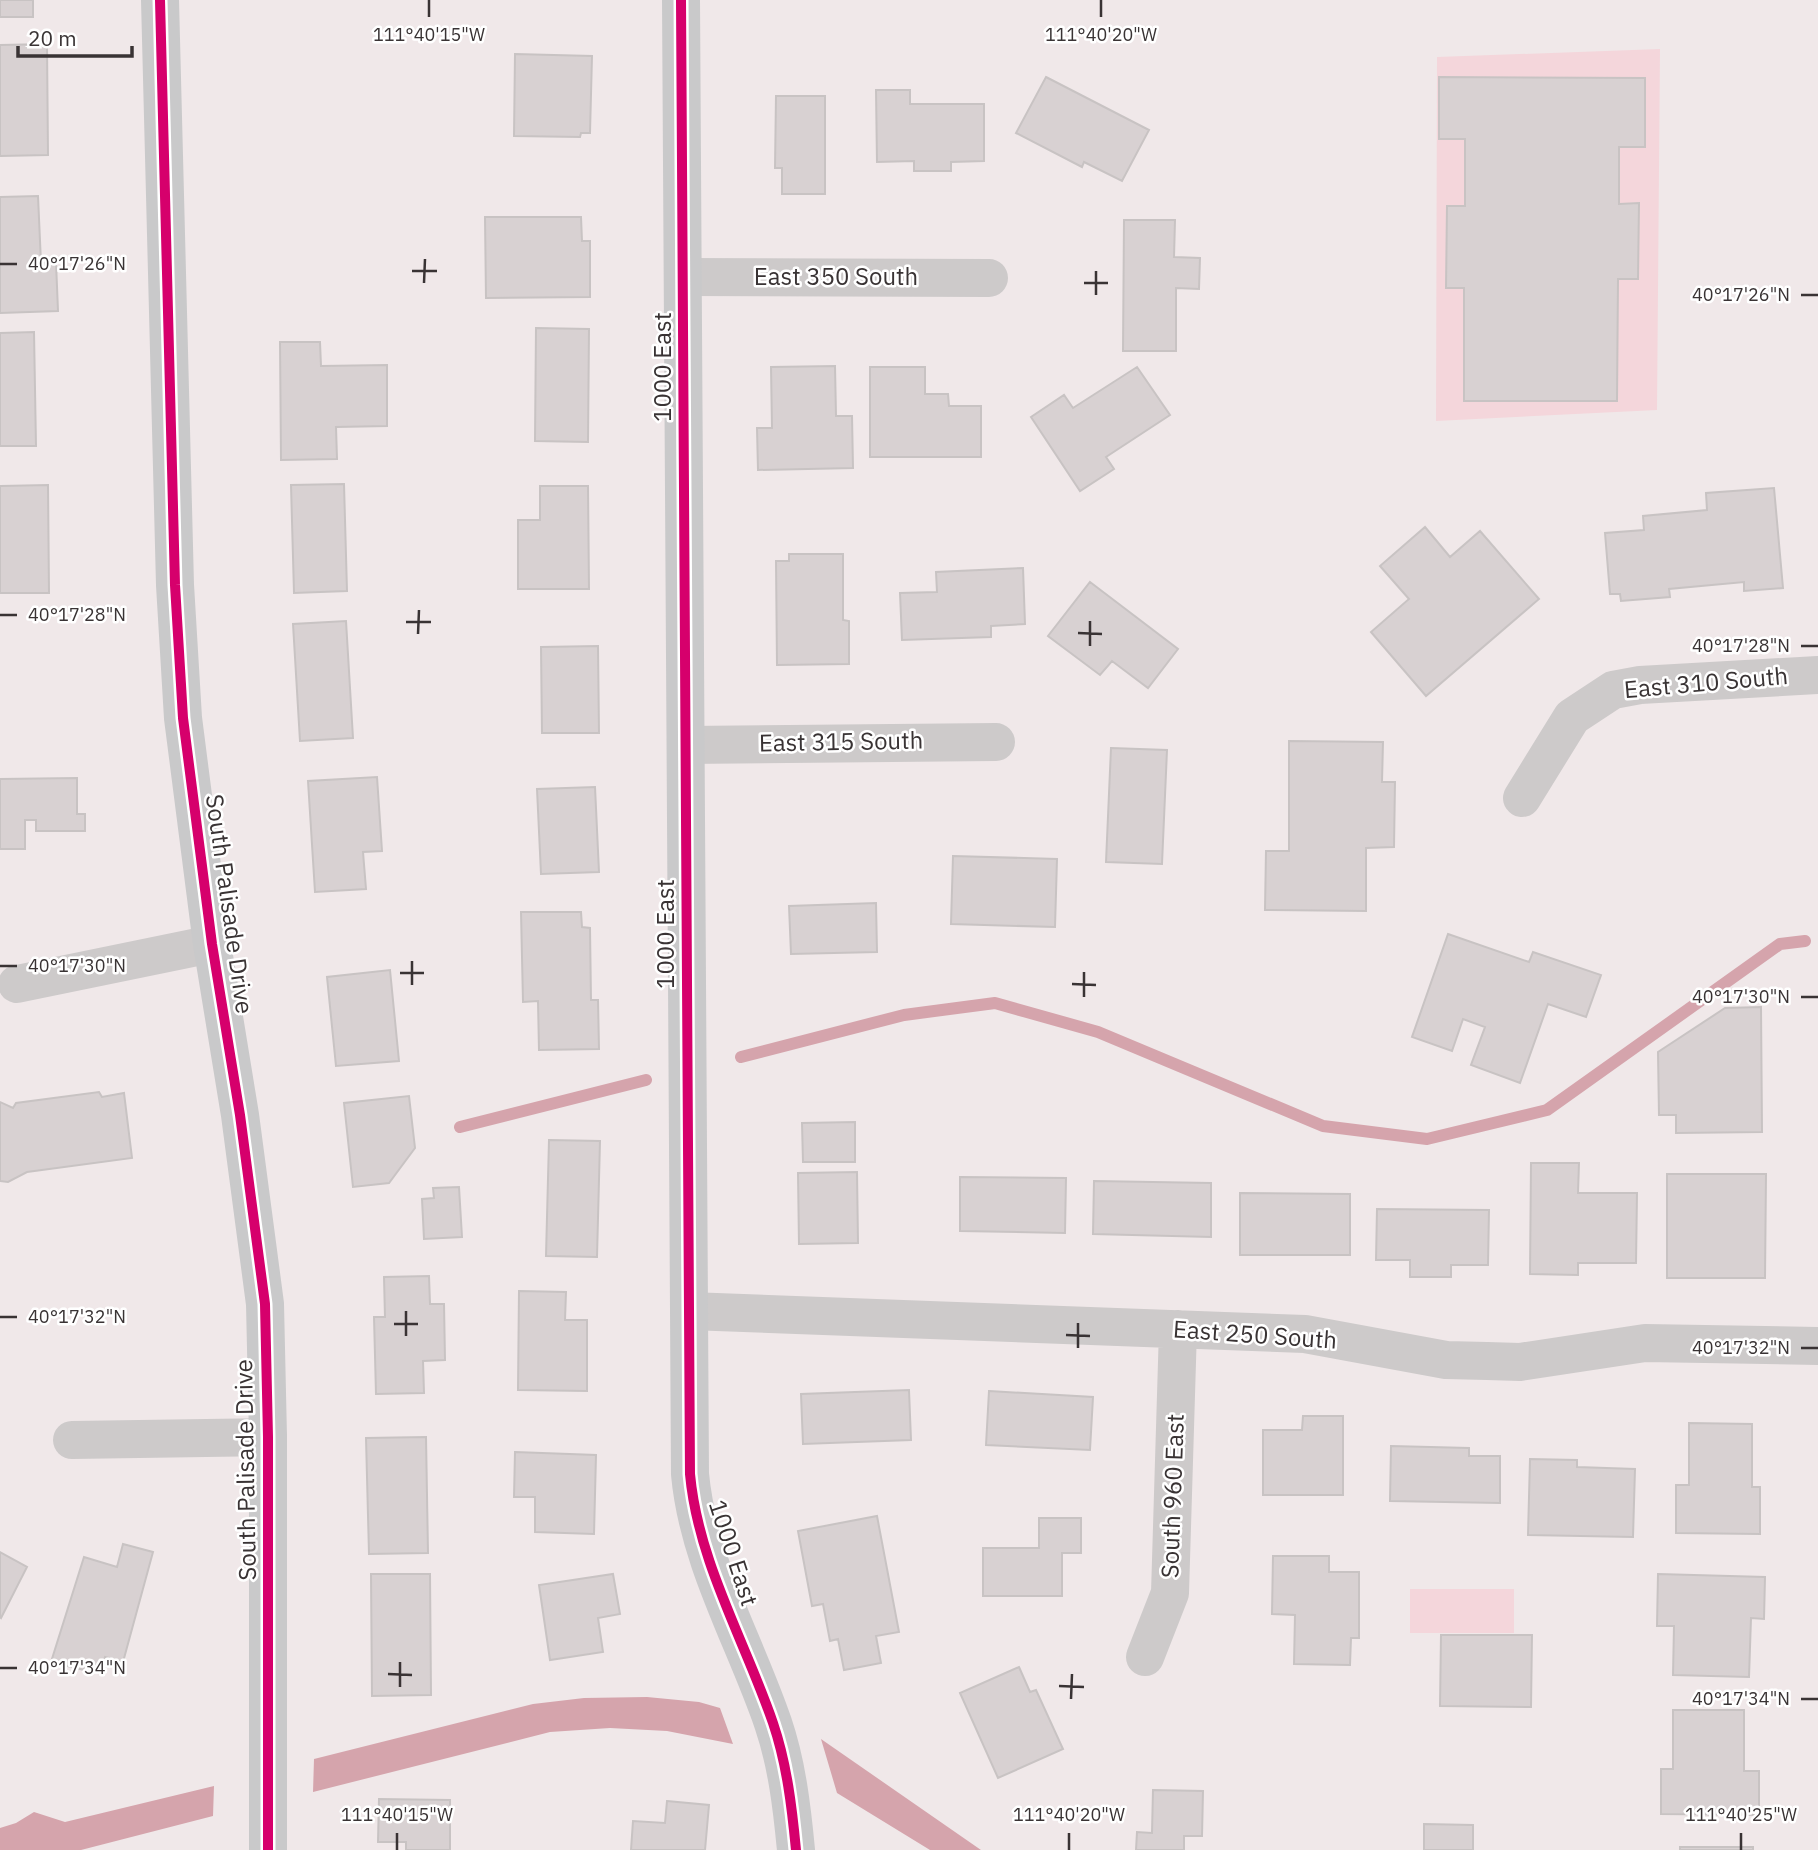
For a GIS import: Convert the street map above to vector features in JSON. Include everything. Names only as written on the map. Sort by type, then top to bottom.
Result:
[{"type":"street","name":"South Palisade Drive","points":[[160,0],[176,598],[183,718],[212,944],[240,1115],[265,1304],[268,1437],[268,1850]]},
{"type":"street","name":"1000 East","points":[[681,0],[690,1474],[693,1505],[715,1574],[774,1726],[791,1798],[796,1850]]},
{"type":"street","name":"East 350 South","points":[[684,276],[989,278]]},
{"type":"street","name":"East 310 South","points":[[1521,798],[1572,717],[1613,690],[1640,685],[1818,674]]},
{"type":"street","name":"East 315 South","points":[[687,745],[996,742]]},
{"type":"street","points":[[17,985],[212,944]]},
{"type":"street","name":"East 250 South","points":[[689,1311],[1305,1334],[1446,1360],[1499,1362],[1520,1362],[1645,1343],[1818,1346]]},
{"type":"street","name":"South 960 East","points":[[1145,1657],[1170,1593],[1178,1329]]},
{"type":"street","points":[[72,1440],[268,1437]]},
{"type":"shaded area","points":[[1660,49],[1657,410],[1436,421],[1437,57]]},
{"type":"shaded area","points":[[1410,1589],[1514,1589],[1514,1633],[1410,1633]]},
{"type":"shaded area","points":[[647,1697],[699,1702],[720,1708],[733,1744],[667,1731],[610,1728],[550,1732],[313,1792],[314,1759],[533,1704],[584,1698]]},
{"type":"shaded area","points":[[821,1739],[981,1850],[930,1850],[837,1793]]},
{"type":"shaded area","points":[[214,1786],[213,1816],[81,1850],[0,1850],[0,1828],[16,1823],[34,1812],[65,1822]]},
{"type":"building","points":[[0,0],[33,0],[33,17],[0,17]]},
{"type":"building","points":[[47,44],[48,155],[0,156],[0,45]]},
{"type":"building","points":[[515,54],[592,56],[590,133],[581,133],[580,137],[514,136]]},
{"type":"building","points":[[1046,77],[1149,130],[1122,181],[1084,162],[1082,167],[1016,133]]},
{"type":"building","points":[[1439,77],[1645,78],[1645,147],[1619,147],[1619,204],[1639,203],[1638,279],[1618,279],[1617,401],[1464,401],[1464,288],[1446,288],[1447,206],[1465,206],[1465,139],[1439,139]]},
{"type":"building","points":[[876,90],[910,90],[910,104],[984,104],[984,161],[951,162],[951,171],[914,171],[914,161],[877,162]]},
{"type":"building","points":[[776,96],[825,96],[825,194],[782,194],[782,168],[775,168]]},
{"type":"building","points":[[38,196],[41,263],[56,262],[58,311],[0,313],[0,197]]},
{"type":"building","points":[[485,217],[581,217],[582,241],[590,241],[590,297],[486,298]]},
{"type":"building","points":[[1124,220],[1175,220],[1174,257],[1200,258],[1199,289],[1176,288],[1176,351],[1123,351]]},
{"type":"building","points":[[536,328],[589,329],[588,442],[535,441]]},
{"type":"building","points":[[34,332],[36,446],[0,446],[0,333]]},
{"type":"building","points":[[280,342],[320,342],[321,366],[387,365],[387,426],[336,427],[337,459],[281,460]]},
{"type":"building","points":[[835,366],[836,416],[852,416],[853,468],[758,470],[757,428],[772,428],[771,367]]},
{"type":"building","points":[[870,367],[925,367],[925,394],[948,394],[949,406],[981,406],[981,457],[870,457]]},
{"type":"building","points":[[1137,367],[1170,415],[1106,457],[1114,469],[1080,491],[1031,417],[1064,395],[1073,408]]},
{"type":"building","points":[[344,484],[347,591],[294,593],[291,485]]},
{"type":"building","points":[[48,485],[49,593],[0,593],[0,486]]},
{"type":"building","points":[[540,486],[588,486],[589,589],[518,589],[518,520],[540,520]]},
{"type":"building","points":[[1774,488],[1783,588],[1744,591],[1744,582],[1669,589],[1670,597],[1621,601],[1620,594],[1610,594],[1605,533],[1644,530],[1643,516],[1707,510],[1706,493]]},
{"type":"building","points":[[1425,527],[1450,557],[1480,531],[1539,599],[1426,696],[1371,632],[1409,599],[1380,566]]},
{"type":"building","points":[[789,554],[843,554],[843,620],[849,621],[849,664],[777,665],[776,561],[789,561]]},
{"type":"building","points":[[1023,568],[1025,624],[991,626],[991,637],[902,640],[900,593],[937,592],[936,572]]},
{"type":"building","points":[[1090,582],[1178,649],[1148,688],[1112,661],[1100,675],[1048,636]]},
{"type":"building","points":[[346,621],[353,738],[300,741],[293,624]]},
{"type":"building","points":[[598,646],[599,733],[542,733],[541,647]]},
{"type":"building","points":[[1289,741],[1383,742],[1382,782],[1395,782],[1394,847],[1366,848],[1366,911],[1265,910],[1266,851],[1289,851]]},
{"type":"building","points":[[1111,748],[1167,750],[1162,864],[1106,862]]},
{"type":"building","points":[[377,777],[382,851],[363,852],[366,889],[315,892],[308,781]]},
{"type":"building","points":[[77,778],[77,814],[85,814],[85,831],[36,831],[36,820],[25,820],[25,849],[0,849],[0,779]]},
{"type":"building","points":[[595,787],[599,872],[541,874],[537,789]]},
{"type":"building","points":[[953,856],[1057,859],[1055,927],[951,924]]},
{"type":"building","points":[[876,903],[877,952],[791,954],[789,906]]},
{"type":"building","points":[[521,912],[581,912],[582,927],[590,928],[591,1000],[598,1000],[599,1049],[539,1050],[538,1001],[523,1002]]},
{"type":"building","points":[[1448,934],[1529,962],[1533,952],[1601,975],[1586,1017],[1548,1004],[1520,1083],[1471,1065],[1485,1027],[1463,1019],[1452,1051],[1412,1037]]},
{"type":"building","points":[[390,970],[399,1061],[336,1066],[327,977]]},
{"type":"building","points":[[1761,1007],[1762,1132],[1676,1133],[1676,1115],[1659,1115],[1658,1052],[1725,1008]]},
{"type":"building","points":[[99,1092],[102,1097],[124,1093],[132,1158],[27,1172],[8,1182],[0,1181],[0,1102],[13,1108],[16,1103]]},
{"type":"building","points":[[409,1096],[415,1148],[389,1183],[353,1187],[344,1103]]},
{"type":"building","points":[[855,1122],[855,1162],[803,1162],[802,1123]]},
{"type":"building","points":[[549,1140],[600,1141],[597,1257],[546,1256]]},
{"type":"building","points":[[1531,1163],[1579,1163],[1578,1193],[1637,1193],[1636,1263],[1578,1263],[1578,1275],[1530,1274]]},
{"type":"building","points":[[857,1172],[858,1243],[799,1244],[798,1173]]},
{"type":"building","points":[[1667,1174],[1766,1174],[1765,1278],[1667,1278]]},
{"type":"building","points":[[960,1177],[1066,1178],[1065,1233],[960,1231]]},
{"type":"building","points":[[1094,1181],[1211,1183],[1211,1237],[1093,1234]]},
{"type":"building","points":[[459,1187],[462,1237],[424,1239],[422,1199],[434,1198],[433,1188]]},
{"type":"building","points":[[1240,1193],[1350,1194],[1350,1255],[1240,1255]]},
{"type":"building","points":[[1377,1209],[1489,1210],[1488,1265],[1451,1265],[1451,1277],[1410,1277],[1410,1260],[1376,1260]]},
{"type":"building","points":[[429,1276],[430,1304],[444,1304],[445,1360],[423,1361],[424,1393],[376,1394],[374,1317],[385,1317],[384,1277]]},
{"type":"building","points":[[519,1291],[566,1292],[565,1320],[587,1320],[587,1391],[518,1390]]},
{"type":"building","points":[[909,1390],[911,1440],[803,1444],[801,1394]]},
{"type":"building","points":[[989,1391],[1093,1397],[1090,1450],[986,1445]]},
{"type":"building","points":[[1303,1416],[1343,1416],[1343,1495],[1263,1495],[1263,1430],[1302,1430]]},
{"type":"building","points":[[1689,1423],[1752,1424],[1752,1487],[1760,1487],[1760,1534],[1676,1533],[1676,1485],[1689,1485]]},
{"type":"building","points":[[426,1437],[428,1553],[369,1554],[366,1438]]},
{"type":"building","points":[[1391,1446],[1469,1448],[1469,1456],[1500,1456],[1500,1503],[1390,1501]]},
{"type":"building","points":[[515,1452],[596,1455],[594,1534],[535,1532],[535,1497],[514,1497]]},
{"type":"building","points":[[1530,1459],[1577,1460],[1577,1467],[1635,1469],[1633,1537],[1528,1535]]},
{"type":"building","points":[[877,1516],[899,1632],[876,1636],[881,1663],[844,1670],[838,1639],[830,1641],[823,1604],[812,1606],[798,1531]]},
{"type":"building","points":[[1039,1518],[1081,1518],[1081,1553],[1062,1553],[1062,1596],[983,1596],[983,1548],[1039,1548]]},
{"type":"building","points":[[123,1544],[153,1552],[123,1662],[105,1657],[102,1666],[86,1662],[84,1670],[51,1662],[84,1557],[117,1567]]},
{"type":"building","points":[[0,1552],[27,1567],[1,1618],[0,1617]]},
{"type":"building","points":[[1273,1556],[1329,1556],[1329,1572],[1359,1572],[1359,1638],[1351,1638],[1350,1665],[1294,1664],[1295,1615],[1272,1614]]},
{"type":"building","points":[[371,1574],[430,1574],[431,1695],[372,1696]]},
{"type":"building","points":[[613,1574],[620,1614],[598,1618],[603,1652],[550,1660],[539,1585]]},
{"type":"building","points":[[1658,1574],[1765,1577],[1764,1619],[1751,1618],[1749,1677],[1673,1675],[1674,1626],[1657,1626]]},
{"type":"building","points":[[1441,1635],[1532,1635],[1531,1707],[1440,1706]]},
{"type":"building","points":[[1019,1667],[1030,1692],[1036,1690],[1063,1749],[998,1778],[960,1693]]},
{"type":"building","points":[[1673,1710],[1744,1710],[1744,1771],[1759,1771],[1759,1815],[1661,1814],[1661,1769],[1673,1769]]},
{"type":"building","points":[[1153,1790],[1203,1791],[1202,1836],[1184,1836],[1184,1850],[1136,1850],[1137,1832],[1152,1833]]},
{"type":"building","points":[[379,1799],[450,1800],[450,1850],[406,1850],[406,1842],[378,1842]]},
{"type":"building","points":[[667,1801],[709,1805],[705,1850],[631,1850],[633,1821],[665,1823]]},
{"type":"building","points":[[1424,1824],[1473,1825],[1473,1850],[1424,1850]]},
{"type":"building","points":[[1680,1847],[1753,1847],[1753,1850],[1680,1850]]},
{"type":"waterway","points":[[741,1057],[904,1015],[995,1003],[1098,1032],[1323,1126],[1427,1139],[1547,1110],[1780,944],[1805,941]]},
{"type":"waterway","points":[[460,1127],[646,1080]]},
{"type":"cycle path","points":[[160,0],[175,585],[183,718],[212,944],[240,1115],[265,1304],[268,1437],[268,1850]]},
{"type":"cycle path","points":[[681,0],[690,1474],[702,1538],[712,1570],[762,1692],[778,1739],[788,1786],[796,1850]]}]
